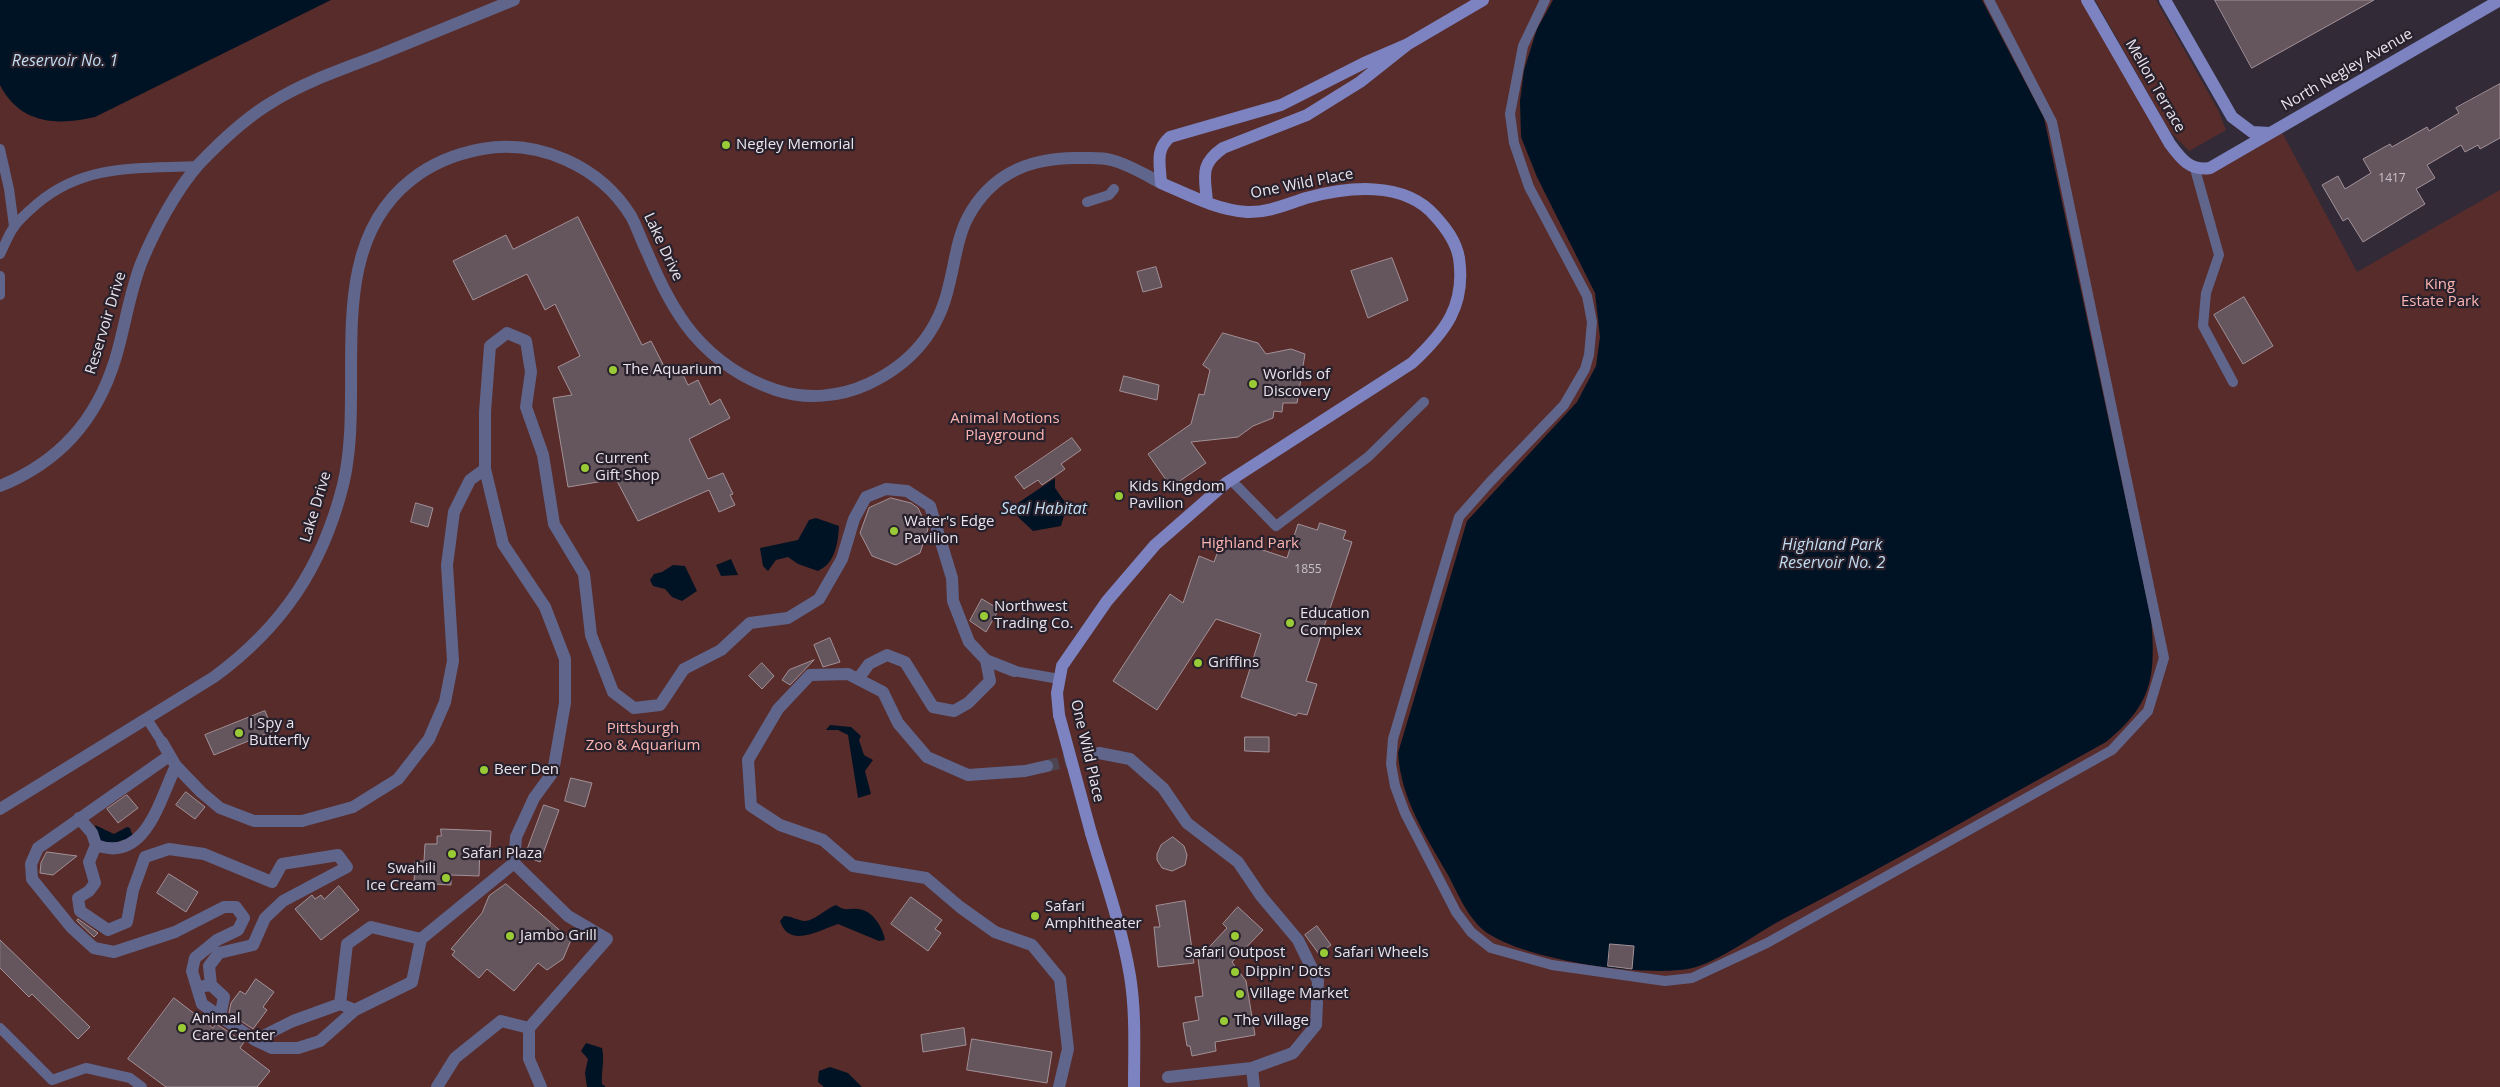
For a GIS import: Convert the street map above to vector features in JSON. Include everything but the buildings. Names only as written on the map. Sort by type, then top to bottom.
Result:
[{"type":"main road","points":[[1161,183],[1160,150],[1170,137],[1280,106],[1364,63],[1408,44],[1482,0]]},
{"type":"main road","name":"Mellon Terrace","points":[[2087,0],[2170,144],[2181,158],[2195,169]]},
{"type":"main road","points":[[2165,0],[2232,117],[2252,132],[2270,133]]},
{"type":"main road","name":"North Negley Avenue","points":[[2195,169],[2210,168],[2485,4],[2500,0]]},
{"type":"main road","points":[[1207,202],[1204,170],[1207,162],[1213,155],[1223,148],[1307,115],[1360,82],[1408,44]]},
{"type":"main road","name":"One Wild Place","points":[[1134,1087],[1134,1008],[1130,978],[1124,945],[1059,715],[1057,693],[1062,666],[1135,568],[1178,524],[1231,480],[1412,363],[1437,340],[1449,322],[1458,302],[1461,271],[1458,251],[1448,231],[1432,212],[1417,201],[1401,194],[1383,190],[1346,190],[1308,198],[1268,210],[1248,212],[1207,202],[1161,183]]},
{"type":"street","name":"Reservoir Drive","points":[[0,486],[26,476],[46,462],[83,424],[98,401],[114,361],[141,262],[165,214],[198,166],[234,131],[273,101],[314,80],[514,0]]},
{"type":"street","name":"Lake Drive","points":[[0,809],[214,677],[257,642],[283,613],[311,570],[321,550],[344,476],[349,432],[353,320],[360,262],[370,231],[384,207],[400,189],[435,162],[463,153],[503,146],[532,149],[563,157],[586,171],[604,185],[629,213],[664,289],[679,314],[693,334],[718,361],[758,384],[787,394],[814,396],[842,394],[867,385],[902,365],[918,349],[932,332],[942,311],[959,240],[968,216],[988,190],[1019,167],[1042,160],[1110,160],[1161,183]]},
{"type":"street","points":[[172,761],[79,818],[38,848],[31,864],[32,879],[71,927],[94,948],[114,952],[175,932],[224,907],[236,907],[244,918],[238,930],[217,940],[195,958],[192,971],[202,1004],[255,1040],[272,1048],[298,1048],[320,1041],[355,1010],[412,982],[421,939],[514,864],[516,837],[534,798],[553,772],[565,703],[564,659],[545,607],[503,544],[485,469],[485,412],[490,346],[507,333],[526,341],[531,372],[526,407],[543,455],[554,524],[584,574],[591,635],[613,692],[634,708],[660,705],[684,669],[721,650],[750,623],[788,618],[819,599],[842,559],[854,519],[866,497],[886,489],[908,491],[930,506],[952,578],[954,601],[969,642],[986,660],[1014,671]]},
{"type":"street","points":[[162,742],[172,761],[220,808],[254,821],[302,821],[354,807],[398,780],[429,739],[445,702],[453,662],[447,565],[454,512],[470,480],[485,469]]},
{"type":"street","points":[[858,679],[869,664],[887,655],[905,662],[933,707],[954,711],[968,704],[990,681],[986,660]]},
{"type":"street","points":[[1047,766],[1025,771],[968,775],[926,757],[898,723],[883,692],[848,674],[810,675],[778,709],[748,760],[751,806],[780,825],[823,840],[853,866],[926,878],[960,907],[995,932],[1032,945],[1060,979],[1068,1049],[1059,1087]]},
{"type":"street","points":[[1099,753],[1130,759],[1163,788],[1187,823],[1238,862],[1261,896],[1298,940],[1318,981],[1316,1025],[1293,1053],[1252,1068],[1168,1077]]},
{"type":"street","points":[[96,846],[107,850],[137,841],[154,819],[172,761]]},
{"type":"street","points":[[79,818],[92,833],[96,846],[88,862],[95,883],[89,891],[78,898],[80,910],[108,930],[127,922],[133,890],[145,857],[169,848],[204,854],[272,882],[282,864],[338,855],[347,867],[283,901],[265,918],[253,945],[219,953],[209,966],[211,985],[224,997],[220,1016]]},
{"type":"street","points":[[514,864],[568,916],[607,939],[529,1028],[529,1059],[541,1087]]},
{"type":"street","points":[[340,1004],[347,944],[371,927],[421,939]]},
{"type":"street","points":[[197,986],[211,985]]},
{"type":"street","points":[[255,1040],[293,1021],[340,1004],[355,1010]]},
{"type":"street","points":[[437,1087],[455,1058],[500,1022],[529,1028]]},
{"type":"street","points":[[1252,1068],[1254,1087]]},
{"type":"lane","points":[[1545,0],[1523,46],[1510,114],[1514,143],[1529,187],[1587,296],[1592,322],[1589,355],[1585,369],[1564,405],[1459,517],[1393,739],[1391,764],[1395,786],[1405,813],[1456,912],[1471,932],[1491,948],[1552,965],[1665,981],[1692,978],[1767,942],[2087,764],[2112,750],[2148,711],[2164,658],[2052,122],[1989,0]]},
{"type":"lane","points":[[0,149],[10,190],[14,226]]},
{"type":"lane","points":[[0,254],[14,226],[47,195],[70,181],[87,175],[137,169],[198,166]]},
{"type":"lane","points":[[2195,169],[2219,255],[2206,293],[2203,326],[2234,382]]},
{"type":"lane","points":[[1087,202],[1110,195],[1114,189]]},
{"type":"lane","points":[[0,276],[0,295]]},
{"type":"lane","points":[[1231,480],[1276,526],[1368,457],[1424,402]]},
{"type":"lane","points":[[1014,671],[1059,679]]},
{"type":"lane","points":[[147,719],[162,742]]},
{"type":"lane","points":[[0,1028],[52,1080],[86,1068],[130,1078],[142,1087]]},
{"type":"green space","name":"Highland Park","points":[[0,0],[2087,0],[2170,144],[2195,169],[2279,127],[2357,272],[2500,190],[2500,1087],[0,1087]]},
{"type":"green space","points":[[2095,0],[2156,0],[2218,110],[2226,130],[2189,151],[2169,130]]},
{"type":"water","name":"Reservoir No. 1","points":[[0,0],[331,0],[95,117],[81,120],[54,121],[29,115],[18,108],[8,98],[0,85]]},
{"type":"water","name":"Highland Park Reservoir No. 2","points":[[1553,0],[1982,0],[2044,118],[2151,618],[2153,656],[2148,688],[2134,715],[2106,742],[1774,924],[1708,963],[1676,970],[1648,971],[1582,964],[1519,948],[1494,937],[1478,925],[1461,901],[1423,832],[1409,802],[1400,770],[1398,753],[1467,521],[1577,402],[1596,366],[1600,337],[1595,293],[1537,177],[1521,137],[1520,101],[1524,70],[1537,29]]},
{"type":"water","name":"Seal Habitat","points":[[1055,478],[1055,488],[1067,505],[1061,526],[1033,531],[1017,516],[1018,503]]},
{"type":"water","points":[[816,518],[839,526],[838,540],[832,558],[824,568],[818,571],[798,564],[788,557],[776,560],[768,571],[763,566],[760,548],[798,540],[809,520]]},
{"type":"water","points":[[731,559],[738,575],[721,576],[716,565]]},
{"type":"water","points":[[673,565],[685,566],[697,591],[682,601],[672,597],[665,589],[653,586],[650,580],[654,574],[662,572]]},
{"type":"water","points":[[830,725],[851,727],[861,736],[859,740],[864,755],[873,760],[865,771],[871,794],[858,798],[848,735],[838,730],[826,730]]},
{"type":"water","points":[[95,825],[114,834],[127,827],[130,828],[133,837],[110,844],[99,841]]},
{"type":"water","points":[[836,905],[845,909],[863,910],[873,916],[880,925],[885,940],[879,941],[838,924],[814,933],[798,936],[790,934],[784,929],[780,921],[784,916],[808,921]]},
{"type":"water","points":[[586,1043],[602,1048],[602,1084],[606,1087],[587,1087],[585,1073],[588,1059],[581,1051]]},
{"type":"water","points":[[830,1067],[848,1073],[862,1087],[824,1087],[818,1082],[819,1071]]},
{"type":"tunnel","points":[[1047,766],[1099,753]]},
{"type":"place","name":"Negley Memorial","points":[[726,145]]},
{"type":"place","name":"The Aquarium","points":[[613,370]]},
{"type":"place","name":"Worlds of Discovery","points":[[1253,384]]},
{"type":"place","name":"Current Gift Shop","points":[[585,468]]},
{"type":"place","name":"Kids Kingdom Pavilion","points":[[1119,496]]},
{"type":"place","name":"Water's Edge Pavilion","points":[[894,531]]},
{"type":"place","name":"Northwest Trading Co.","points":[[984,616]]},
{"type":"place","name":"Education Complex","points":[[1290,623]]},
{"type":"place","name":"Griffins","points":[[1198,663]]},
{"type":"place","name":"I Spy a Butterfly","points":[[239,733]]},
{"type":"place","name":"Beer Den","points":[[484,770]]},
{"type":"place","name":"Safari Plaza","points":[[452,854]]},
{"type":"place","name":"Swahili Ice Cream","points":[[446,878]]},
{"type":"place","name":"Safari Amphitheater","points":[[1035,916]]},
{"type":"place","name":"Jambo Grill","points":[[510,936]]},
{"type":"place","name":"Safari Outpost","points":[[1235,936]]},
{"type":"place","name":"Safari Wheels","points":[[1324,953]]},
{"type":"place","name":"Dippin' Dots","points":[[1235,972]]},
{"type":"place","name":"Village Market","points":[[1240,994]]},
{"type":"place","name":"The Village","points":[[1224,1021]]},
{"type":"place","name":"Animal Care Center","points":[[182,1028]]},
{"type":"park label","name":"King Estate Park","points":[[2440,294]]},
{"type":"park label","name":"Animal Motions Playground","points":[[1005,428]]},
{"type":"park label","name":"Pittsburgh Zoo & Aquarium","points":[[643,738]]}]
